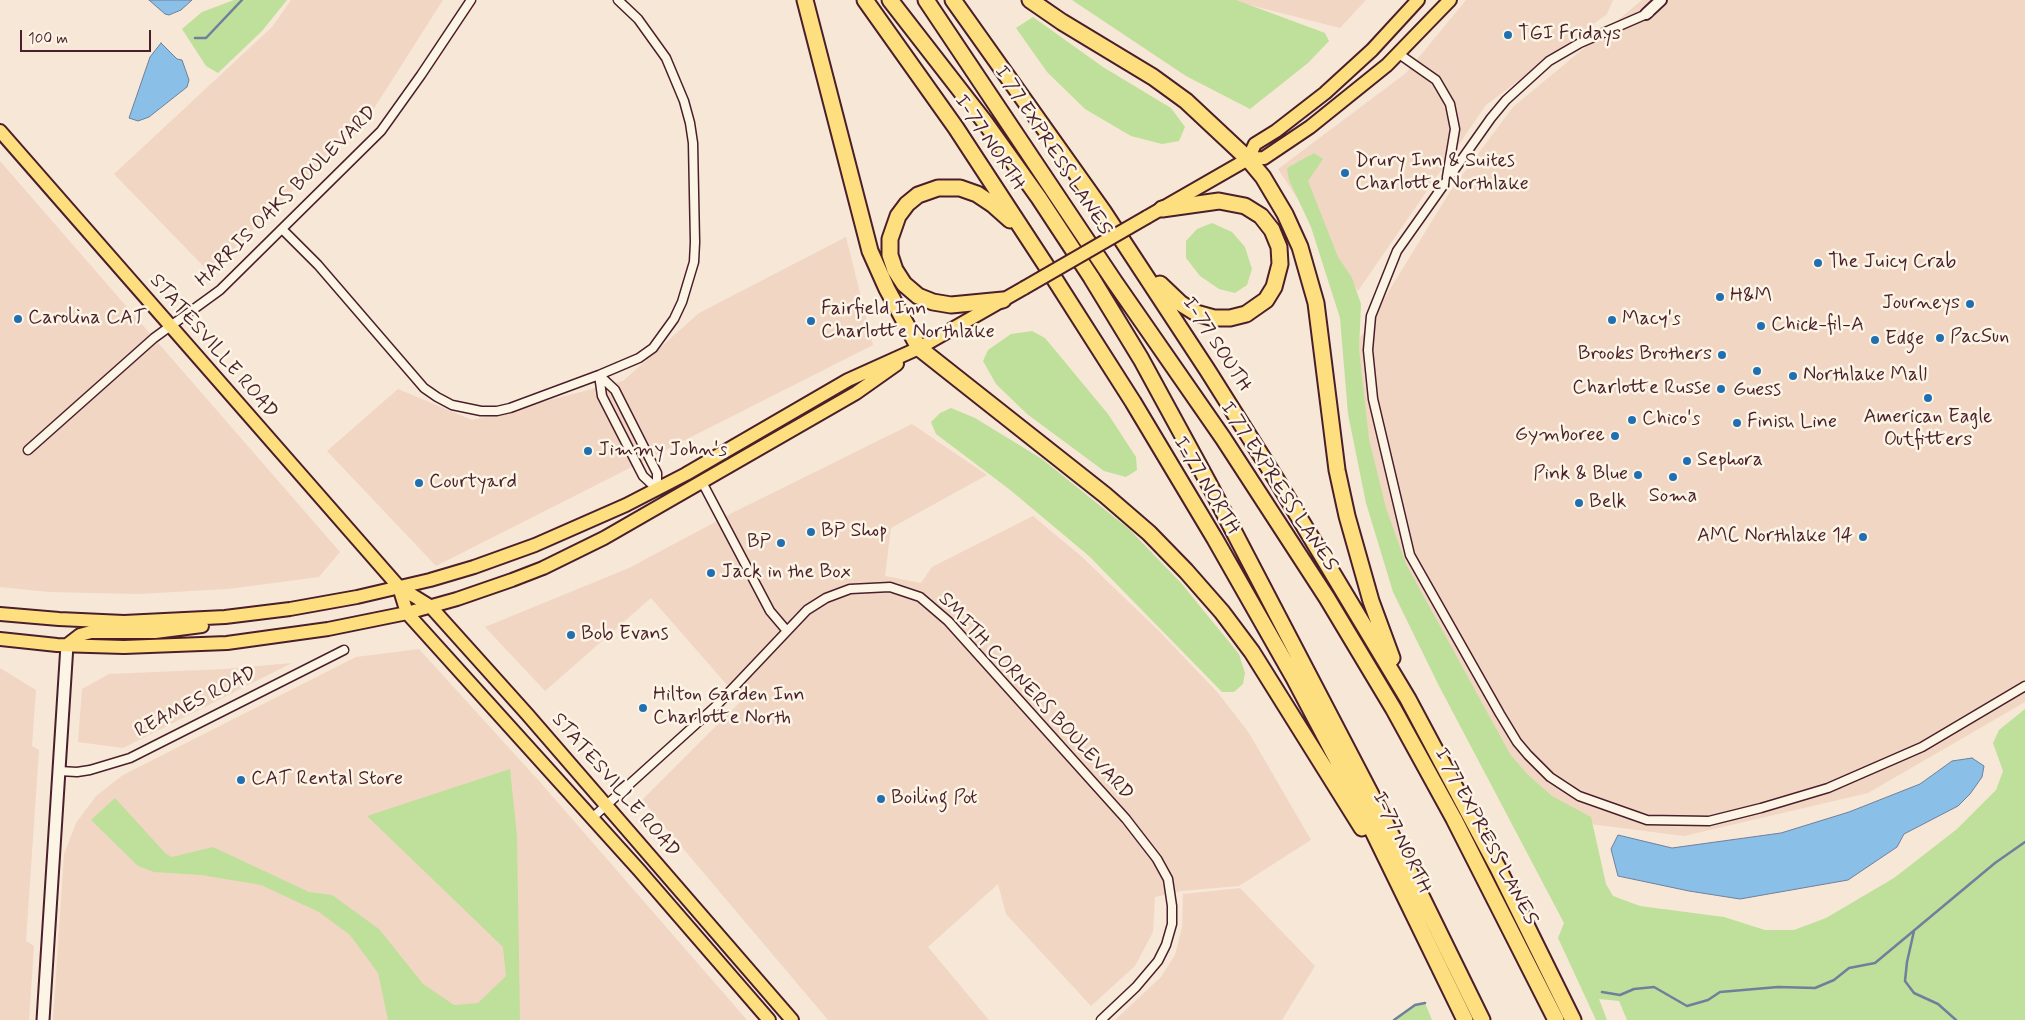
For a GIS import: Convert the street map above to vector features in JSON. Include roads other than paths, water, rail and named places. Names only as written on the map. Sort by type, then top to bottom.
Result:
[{"type":"highway","points":[[805,0],[870,251],[887,289],[919,348],[1128,515],[1168,552],[1206,592],[1237,632],[1273,684],[1408,902]]},
{"type":"highway","name":"I-77 NORTH","points":[[865,0],[956,128],[1030,240],[1133,402],[1250,600],[1340,765],[1465,1020]]},
{"type":"highway","name":"I 77 EXPRESS LANES","points":[[890,0],[979,114],[1039,198],[1092,277],[1141,360],[1208,482],[1379,810],[1482,1020]]},
{"type":"highway","name":"I 77 EXPRESS LANES","points":[[926,0],[1114,281],[1234,453],[1327,598],[1393,708],[1454,820],[1556,1020]]},
{"type":"highway","name":"I-77 SOUTH","points":[[953,0],[1067,158],[1139,264],[1243,424],[1408,699],[1494,860],[1573,1020]]},
{"type":"highway","points":[[1030,0],[1170,89],[1200,113],[1248,159],[1263,177],[1285,214],[1306,264],[1318,320],[1342,494],[1371,601],[1408,699]]},
{"type":"highway","points":[[1003,300],[944,304],[925,300],[911,291],[895,270],[890,255],[890,238],[898,216],[912,200],[924,192],[938,188],[960,188],[985,198],[1030,240]]},
{"type":"highway","points":[[1139,264],[1184,306],[1196,313],[1214,318],[1230,318],[1246,314],[1260,305],[1274,287],[1280,264],[1277,238],[1268,223],[1254,211],[1238,204],[1219,201],[1162,208]]},
{"type":"main road","points":[[1248,159],[1255,144],[1276,131],[1325,94],[1372,50],[1418,0]]},
{"type":"main road","points":[[43,1020],[67,645],[80,635],[91,632],[124,633],[181,630],[208,626],[258,614],[324,603],[399,587],[474,567],[527,548],[596,519],[657,489],[848,380],[919,348],[1248,159],[1264,158],[1310,127],[1362,87],[1399,54],[1450,0]]},
{"type":"main road","name":"STATESVILLE ROAD","points":[[0,130],[170,327],[399,587],[430,606],[606,804],[792,1020]]},
{"type":"main road","points":[[0,640],[124,647],[227,643],[294,635],[407,613],[512,580],[567,557],[604,538],[856,393],[919,348]]},
{"type":"main road","name":"STATESVILLE ROAD","points":[[399,587],[407,613],[639,870],[769,1020]]},
{"type":"main road","points":[[0,614],[67,620],[124,622],[192,620],[258,614]]},
{"type":"main road","points":[[639,870],[647,868],[660,883],[689,900]]},
{"type":"main road","points":[[662,896],[675,902],[692,919],[702,915]]},
{"type":"street","name":"HARRIS OAKS BOULEVARD","points":[[28,450],[154,338],[220,290],[381,131],[471,0]]},
{"type":"street","points":[[282,229],[318,265],[424,388],[452,405],[480,411],[497,411],[528,402],[639,358],[653,348],[674,319],[682,302],[694,262],[693,143],[684,101],[666,58],[638,19],[618,0]]},
{"type":"street","points":[[1646,14],[1661,0]]},
{"type":"street","points":[[1668,0],[1646,14],[1580,43],[1549,61],[1498,109],[1397,251],[1371,316],[1368,350],[1373,399],[1410,554],[1517,742],[1545,772],[1579,796],[1647,820],[1709,821],[1828,788],[1922,746],[2025,686]]},
{"type":"street","points":[[1399,54],[1436,80],[1450,104],[1454,121],[1454,136],[1446,182]]},
{"type":"street","points":[[599,375],[602,396],[638,467],[645,480],[657,489]]},
{"type":"street","points":[[599,375],[615,390],[658,473],[657,489]]},
{"type":"street","points":[[702,482],[770,611],[787,630]]},
{"type":"street","name":"SMITH CORNERS BOULEVARD","points":[[591,819],[716,706],[807,610],[826,598],[850,589],[890,588],[920,597],[948,621],[1144,840],[1157,858],[1168,879],[1172,906],[1172,924],[1166,945],[1158,960],[1136,987],[1101,1020]]},
{"type":"street","name":"REAMES ROAD","points":[[59,771],[77,772],[90,770],[130,758],[344,650]]},
{"type":"water","points":[[149,0],[192,0],[181,10],[169,15],[165,14]]},
{"type":"water","points":[[161,43],[177,59],[182,60],[189,80],[187,87],[149,117],[138,121],[129,118],[150,57]]},
{"type":"water","points":[[1972,758],[1984,766],[1982,777],[1970,794],[1958,806],[1904,834],[1897,847],[1848,880],[1740,899],[1689,891],[1618,876],[1611,849],[1618,835],[1672,848],[1781,833],[1849,812],[1920,784],[1952,761]]},
{"type":"waterway","points":[[195,38],[206,38],[242,0]]},
{"type":"waterway","points":[[1602,992],[1620,995],[1634,989],[1654,987],[1687,1006],[1708,1000],[1720,992],[1778,987],[1815,988],[1834,980],[1849,968],[1875,963],[1995,863],[2025,842]]},
{"type":"waterway","points":[[1914,931],[1905,981],[1914,993],[1938,1004],[1956,1020]]},
{"type":"waterway","points":[[1394,1020],[1415,1005],[1425,1003]]},
{"type":"place","name":"TGI Fridays","points":[[1508,35]]},
{"type":"place","name":"Drury Inn & Suites Charlotte Northlake","points":[[1345,173]]},
{"type":"place","name":"The Juicy Crab","points":[[1818,263]]},
{"type":"place","name":"H&M","points":[[1720,297]]},
{"type":"place","name":"Journeys","points":[[1970,304]]},
{"type":"place","name":"Carolina CAT","points":[[18,319]]},
{"type":"place","name":"Macy's","points":[[1612,320]]},
{"type":"place","name":"Fairfield Inn Charlotte Northlake","points":[[811,321]]},
{"type":"place","name":"Chick-fil-A","points":[[1761,326]]},
{"type":"place","name":"PacSun","points":[[1940,338]]},
{"type":"place","name":"Edge","points":[[1875,340]]},
{"type":"place","name":"Brooks Brothers","points":[[1722,355]]},
{"type":"place","name":"Guess","points":[[1757,371]]},
{"type":"place","name":"Northlake Mall","points":[[1793,376]]},
{"type":"place","name":"Charlotte Russe","points":[[1721,389]]},
{"type":"place","name":"American Eagle Outfitters","points":[[1928,398]]},
{"type":"place","name":"Chico's","points":[[1632,420]]},
{"type":"place","name":"Finish Line","points":[[1737,423]]},
{"type":"place","name":"Gymboree","points":[[1615,436]]},
{"type":"place","name":"Jimmy John's","points":[[588,451]]},
{"type":"place","name":"Sephora","points":[[1687,461]]},
{"type":"place","name":"Pink & Blue","points":[[1638,475]]},
{"type":"place","name":"Soma","points":[[1673,477]]},
{"type":"place","name":"Courtyard","points":[[419,483]]},
{"type":"place","name":"Belk","points":[[1579,503]]},
{"type":"place","name":"BP Shop","points":[[811,532]]},
{"type":"place","name":"AMC Northlake 14","points":[[1863,537]]},
{"type":"place","name":"BP","points":[[781,543]]},
{"type":"place","name":"Jack in the Box","points":[[711,573]]},
{"type":"place","name":"Bob Evans","points":[[571,635]]},
{"type":"place","name":"Hilton Garden Inn Charlotte North","points":[[643,708]]},
{"type":"place","name":"CAT Rental Store","points":[[241,780]]},
{"type":"place","name":"Boiling Pot","points":[[881,799]]}]
